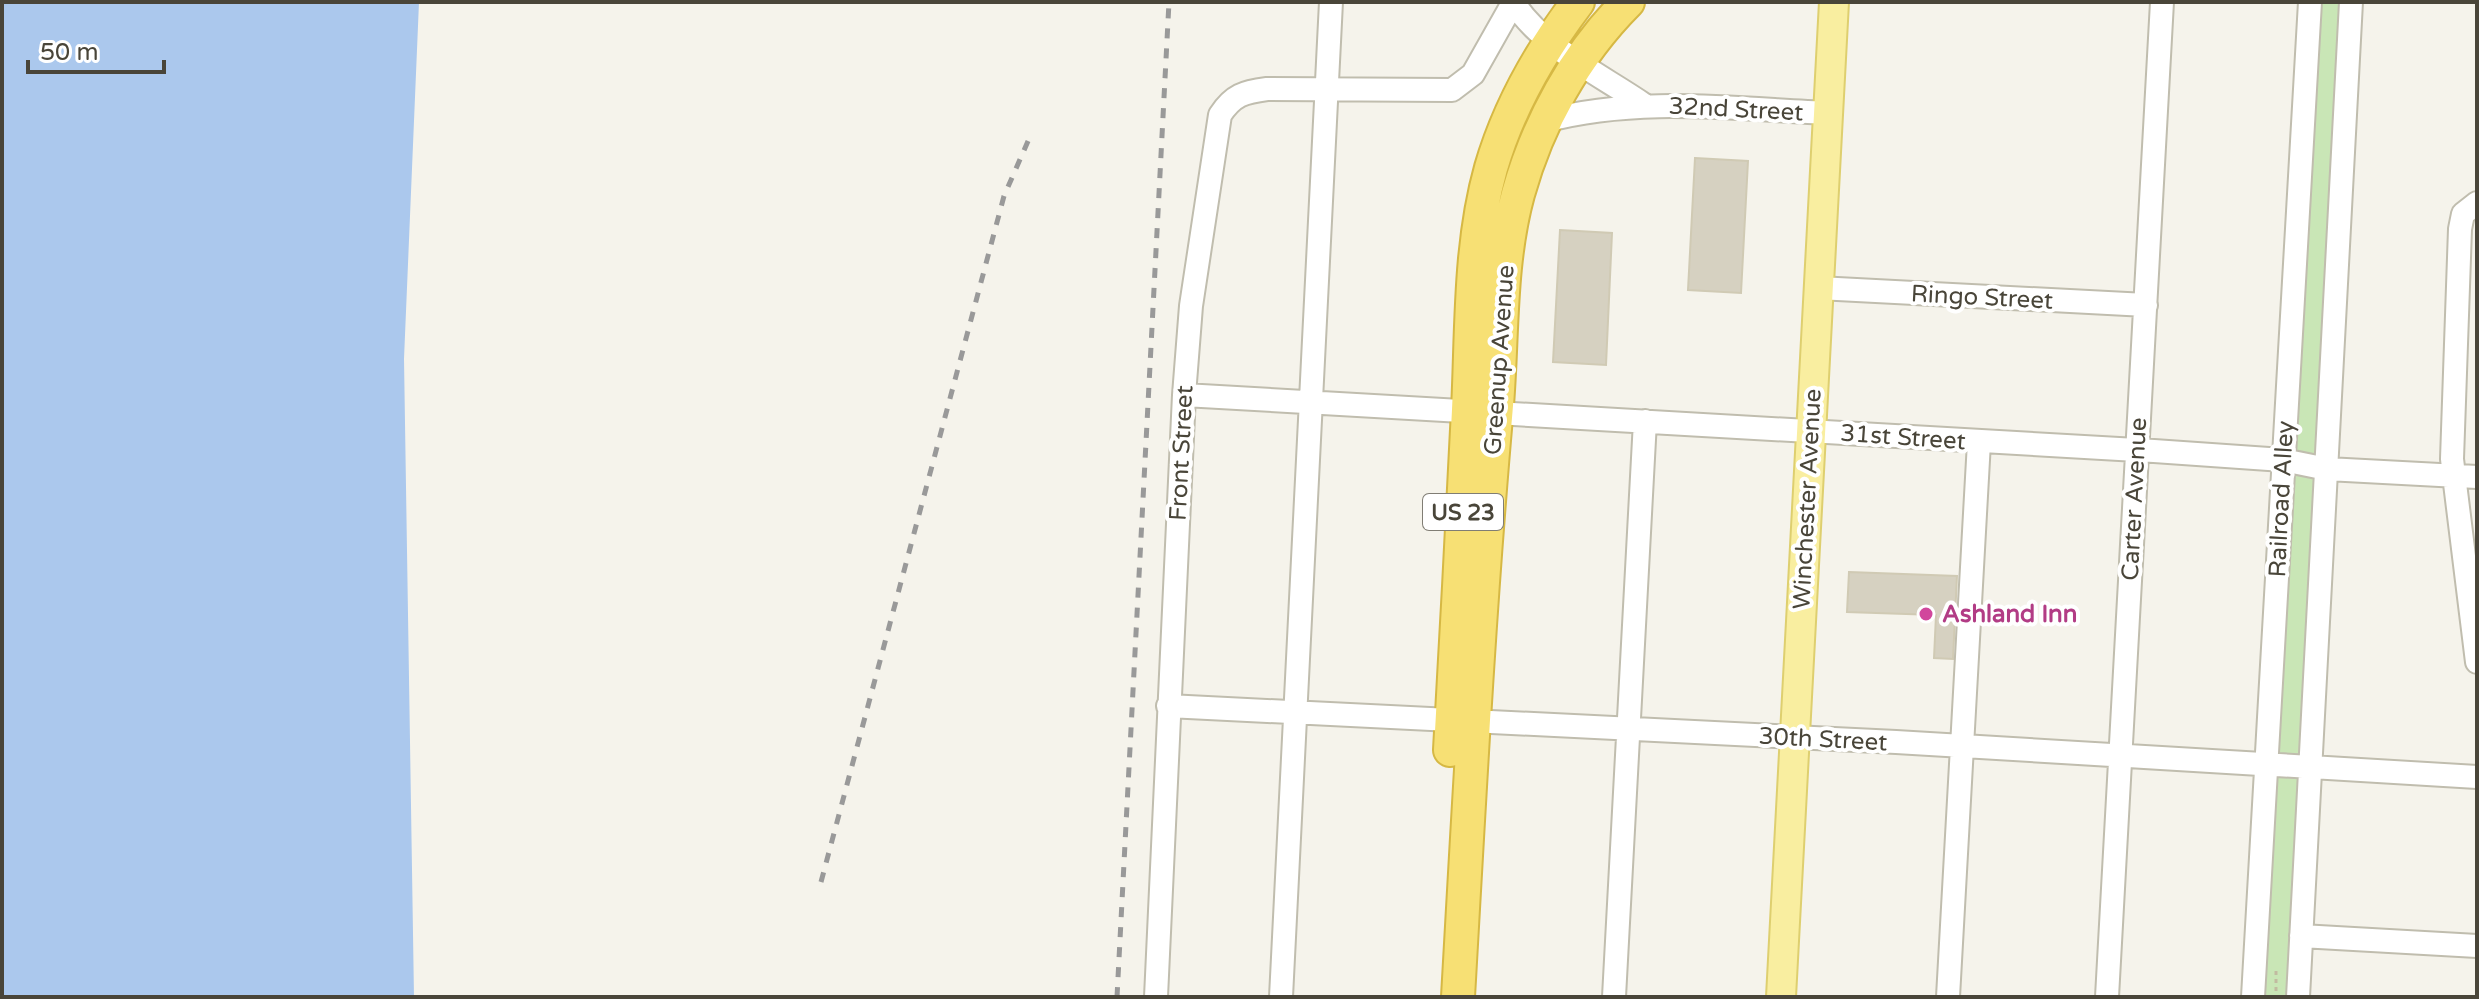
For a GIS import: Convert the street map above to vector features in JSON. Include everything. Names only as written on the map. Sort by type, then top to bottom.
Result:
[{"type":"highway","name":"US 23","points":[[1549,41],[1578,2]]},
{"type":"highway","name":"US 23","points":[[1579,61],[1628,2]]},
{"type":"highway","name":"Greenup Avenue","points":[[1437,997],[1463,722],[1482,412],[1477,244],[1483,202],[1507,125],[1549,41]]},
{"type":"highway","name":"Greenup Avenue","points":[[1482,412],[1510,230],[1527,165],[1545,121],[1579,61]]},
{"type":"highway","name":"Greenup Avenue","points":[[1458,997],[1463,722]]},
{"type":"main road","name":"Winchester Avenue","points":[[1781,997],[1834,2]]},
{"type":"street","points":[[1281,997],[1331,2]]},
{"type":"street","points":[[1328,88],[1426,93],[1452,90],[1473,74],[1513,2],[1526,21],[1579,61]]},
{"type":"street","name":"Carter Avenue","points":[[2107,997],[2162,2]]},
{"type":"street","name":"Railroad Alley","points":[[2253,997],[2310,2]]},
{"type":"street","name":"Railroad Alley","points":[[2287,996],[2301,936],[2351,2]]},
{"type":"street","name":"32nd Street","points":[[1579,61],[1643,104]]},
{"type":"street","name":"Front Street","points":[[1156,997],[1184,395],[1191,306],[1220,115],[1229,101],[1241,92],[1328,88]]},
{"type":"street","name":"32nd Street","points":[[1545,121],[1588,109],[1643,104],[1829,113]]},
{"type":"street","points":[[2477,203],[2463,214],[2460,229],[2454,476],[2477,662]]},
{"type":"street","name":"Ringo Street","points":[[1818,288],[2146,305]]},
{"type":"street","name":"31st Street","points":[[1184,395],[2136,449],[2283,460],[2327,469],[2477,477]]},
{"type":"street","points":[[1614,997],[1645,421]]},
{"type":"street","points":[[1948,997],[1979,442]]},
{"type":"street","name":"30th Street","points":[[1168,706],[2120,755],[2477,777]]},
{"type":"street","points":[[2301,936],[2477,946]]},
{"type":"path","points":[[2276,962],[2287,996]]},
{"type":"green space","points":[[2317,2],[2344,2],[2290,997],[2261,997]]},
{"type":"water","points":[[2,2],[419,2],[404,359],[414,997],[2,997]]},
{"type":"building","points":[[1695,158],[1748,161],[1741,293],[1688,290]]},
{"type":"building","points":[[1560,230],[1612,233],[1606,365],[1553,362]]},
{"type":"building","name":"Ashland Inn","points":[[1849,572],[1957,576],[1953,659],[1934,658],[1936,615],[1847,612]]},
{"type":"railway","points":[[1117,997],[1169,2]]},
{"type":"railway","points":[[821,882],[1004,196],[1032,132]]},
{"type":"place","name":"Ashland Inn","points":[[1926,614]]}]
